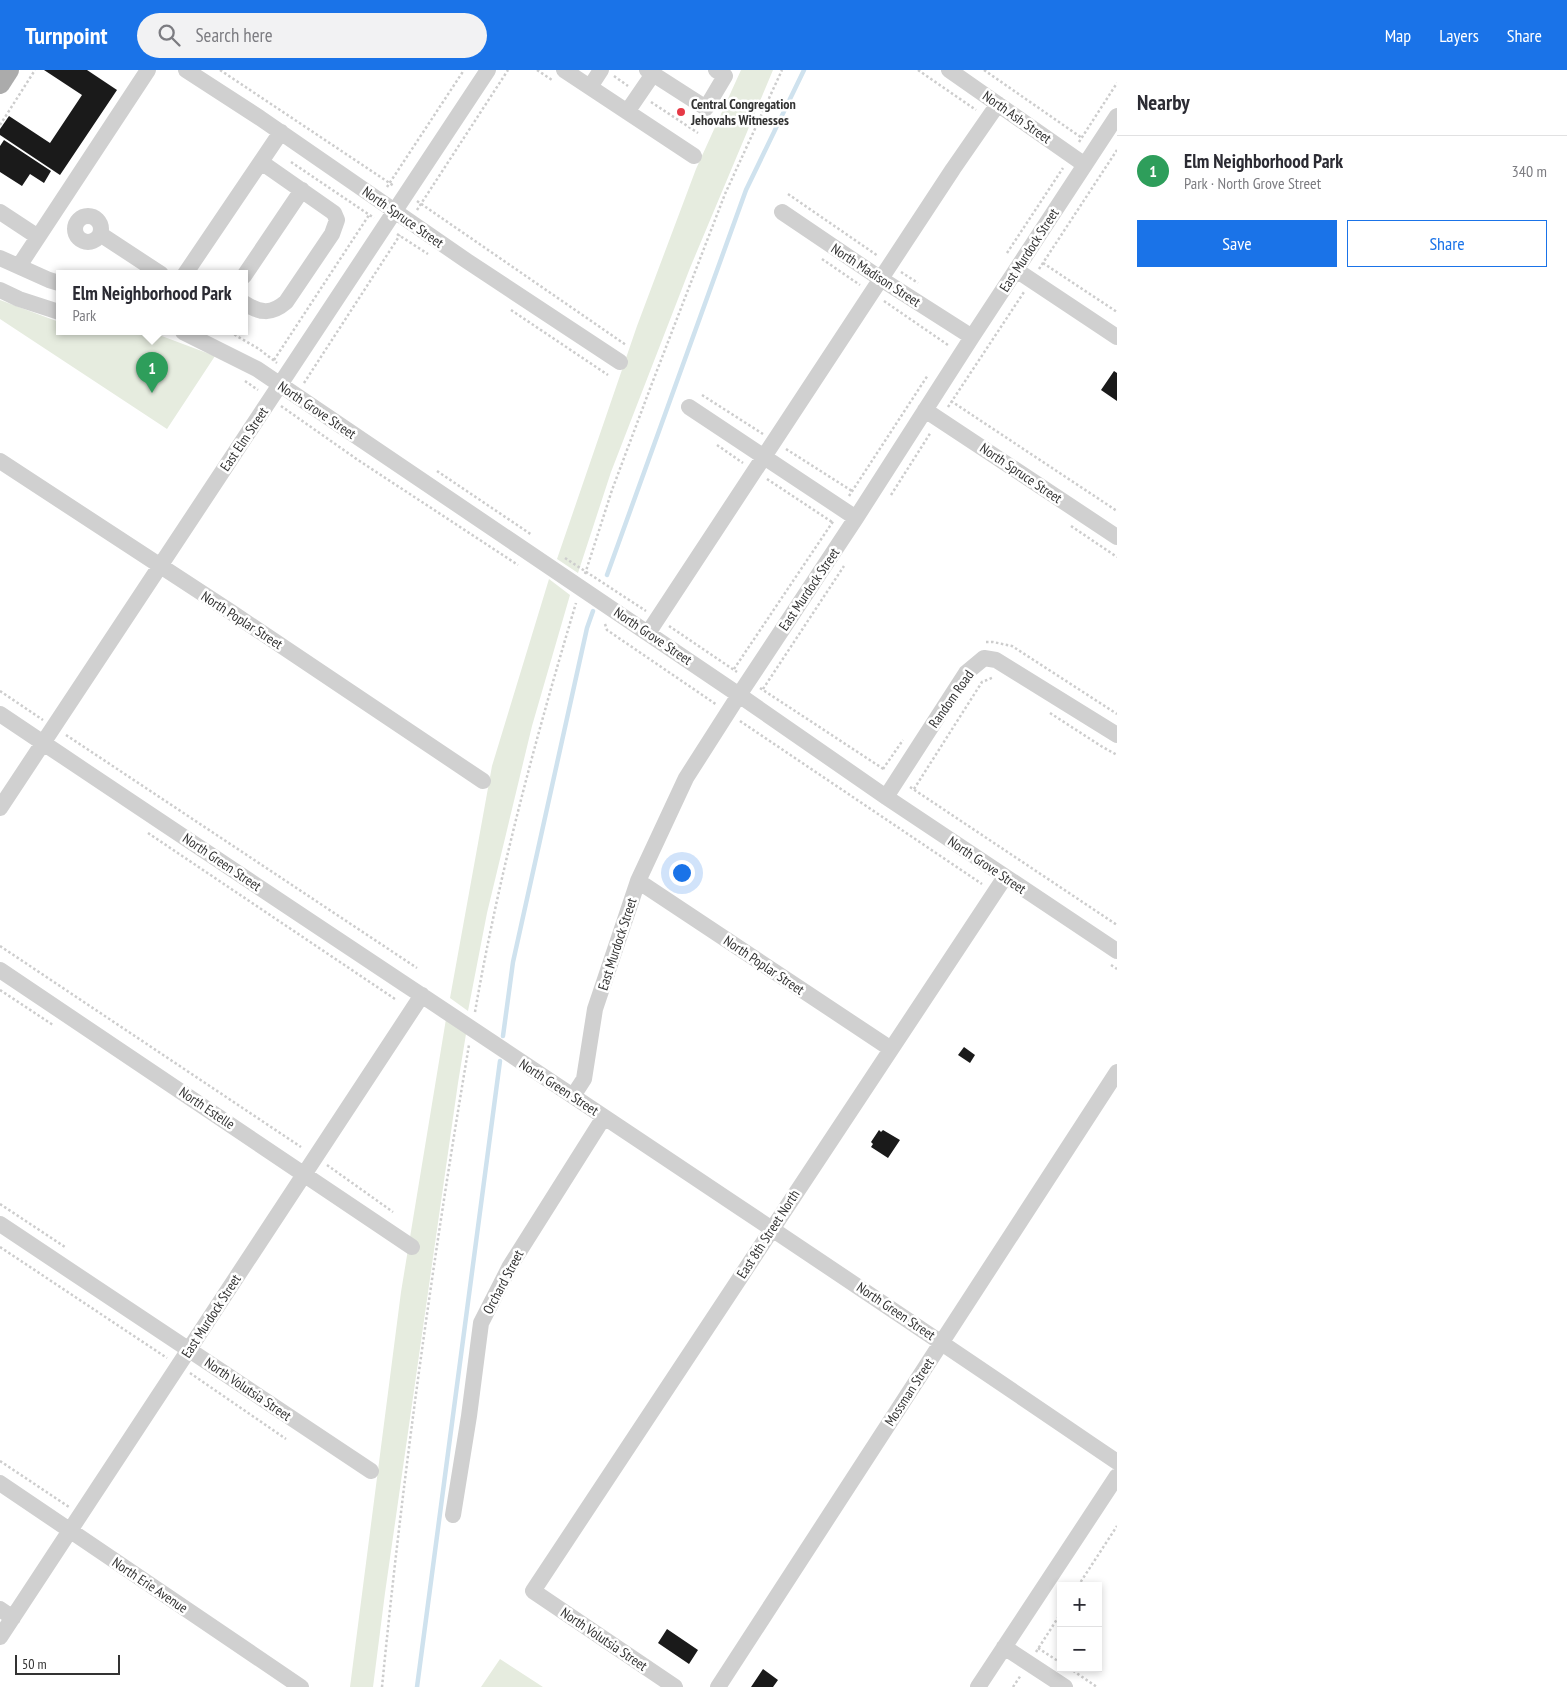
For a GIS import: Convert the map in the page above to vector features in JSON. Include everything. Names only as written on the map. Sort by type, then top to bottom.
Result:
[{"type":"street","points":[[19,266],[148,70]]},
{"type":"street","name":"North Spruce Street","points":[[186,70],[281,132],[475,266],[620,362]]},
{"type":"street","name":"East Elm Street","points":[[0,808],[488,70]]},
{"type":"street","points":[[564,70],[694,156]]},
{"type":"street","points":[[590,87],[602,70]]},
{"type":"street","points":[[627,112],[650,72],[706,108],[726,76],[716,70]]},
{"type":"street","name":"North Ash Street","points":[[949,70],[1085,165]]},
{"type":"street","points":[[648,632],[998,104]]},
{"type":"street","name":"East Murdock Street","points":[[573,1096],[584,1079],[595,1009],[638,881],[686,778],[734,716],[739,695],[1117,116]]},
{"type":"street","points":[[193,270],[281,132]]},
{"type":"street","points":[[248,306],[255,310],[270,312],[278,309],[286,302],[332,234],[337,220],[334,213],[261,162]]},
{"type":"street","points":[[248,270],[302,190]]},
{"type":"street","points":[[0,212],[38,237]]},
{"type":"street","name":"North Madison Street","points":[[782,212],[881,279],[972,337]]},
{"type":"street","points":[[49,221],[61,229],[75,230],[78,238],[86,242],[94,240],[100,234],[155,270]]},
{"type":"street","points":[[0,258],[56,281]]},
{"type":"street","points":[[1016,270],[1117,337]]},
{"type":"street","points":[[0,290],[20,299],[56,311]]},
{"type":"street","name":"North Grove Street","points":[[189,335],[257,369],[284,378],[580,587],[724,684],[886,797],[1005,876],[1113,957]]},
{"type":"street","points":[[689,407],[856,518]]},
{"type":"street","name":"North Spruce Street","points":[[925,410],[1117,537]]},
{"type":"street","name":"North Poplar Street","points":[[0,461],[483,781]]},
{"type":"street","name":"Random Road","points":[[886,797],[966,673],[984,658],[996,660],[1117,735]]},
{"type":"street","name":"North Green Street","points":[[0,714],[772,1228],[1117,1462]]},
{"type":"street","name":"East 8th Street North","points":[[533,1591],[1005,876]]},
{"type":"street","name":"North Poplar Street","points":[[638,881],[891,1049]]},
{"type":"street","name":"North Estelle","points":[[0,970],[305,1173],[412,1247]]},
{"type":"street","name":"East Murdock Street","points":[[0,1637],[6,1614],[70,1530],[422,995]]},
{"type":"street","name":"Mossman Street","points":[[718,1687],[1117,1072]]},
{"type":"street","name":"Orchard Street","points":[[453,1516],[481,1323],[510,1266],[604,1117]]},
{"type":"street","name":"North Volutsia Street","points":[[0,1224],[371,1471]]},
{"type":"street","points":[[978,1687],[1117,1476]]},
{"type":"street","name":"North Erie Avenue","points":[[0,1482],[301,1687]]},
{"type":"street","name":"North Volutsia Street","points":[[533,1591],[674,1687]]},
{"type":"street","points":[[1004,1647],[1065,1687]]},
{"type":"path","points":[[0,125],[35,70]]},
{"type":"path","points":[[220,70],[390,183],[626,345]]},
{"type":"path","points":[[274,360],[464,70]]},
{"type":"path","points":[[382,1687],[407,1455],[427,1305],[472,1028],[499,892],[524,786],[580,587],[612,490],[650,386],[725,194],[782,70]]},
{"type":"path","points":[[984,70],[1082,138]]},
{"type":"path","points":[[888,499],[1117,150]]},
{"type":"path","points":[[1043,263],[1117,312]]},
{"type":"path","points":[[235,335],[274,360],[284,378]]},
{"type":"path","points":[[238,376],[367,466],[514,564],[520,566]]},
{"type":"path","points":[[951,401],[1117,511]]},
{"type":"path","points":[[433,468],[536,539]]},
{"type":"path","points":[[713,702],[832,522]]},
{"type":"path","points":[[559,557],[567,558],[1117,925]]},
{"type":"path","points":[[734,716],[752,704],[763,689],[844,566]]},
{"type":"path","points":[[605,623],[607,630],[984,884],[996,890]]},
{"type":"path","points":[[986,642],[1012,646],[1117,714]]},
{"type":"path","points":[[914,790],[982,682],[994,676]]},
{"type":"path","points":[[0,691],[417,968]]},
{"type":"path","points":[[1043,708],[1117,755]]},
{"type":"path","points":[[883,769],[905,738]]},
{"type":"path","points":[[140,828],[395,999]]},
{"type":"path","points":[[0,946],[301,1147]]},
{"type":"path","points":[[1113,957],[1117,969]]},
{"type":"path","points":[[332,1168],[393,1212]]},
{"type":"path","points":[[0,1247],[286,1438]]},
{"type":"path","points":[[0,1461],[69,1507]]},
{"type":"path","points":[[1081,1582],[1117,1526]]},
{"type":"path","points":[[1038,1648],[1057,1660]]},
{"type":"path","points":[[1075,1672],[1097,1687]]},
{"type":"shaded area","points":[[741,70],[773,70],[690,268],[611,472],[578,573],[557,559],[637,326],[696,169]]},
{"type":"shaded area","points":[[0,300],[56,321],[56,335],[159,335],[215,356],[167,429],[0,319]]},
{"type":"shaded area","points":[[549,579],[570,595],[532,726],[487,913],[468,1011],[450,998],[492,766]]},
{"type":"shaded area","points":[[446,1019],[466,1034],[373,1687],[350,1687],[401,1292]]},
{"type":"shaded area","points":[[500,1659],[543,1687],[481,1687]]},
{"type":"building","points":[[44,70],[87,70],[117,90],[60,175],[0,135],[0,129],[9,116],[50,143],[82,95]]},
{"type":"building","points":[[4,140],[51,171],[44,183],[30,174],[22,186],[0,172],[0,146]]},
{"type":"building","points":[[1114,371],[1117,373],[1117,401],[1101,390]]},
{"type":"building","points":[[964,1047],[975,1055],[970,1063],[958,1055]]},
{"type":"building","points":[[879,1130],[881,1132],[883,1130],[900,1140],[888,1158],[871,1147],[873,1144],[871,1142]]},
{"type":"building","points":[[667,1629],[698,1650],[689,1664],[658,1643]]},
{"type":"building","points":[[763,1669],[778,1680],[773,1687],[751,1687]]},
{"type":"waterway","points":[[607,575],[746,190],[804,70]]},
{"type":"waterway","points":[[503,1036],[513,962],[587,628],[593,611]]},
{"type":"waterway","points":[[417,1687],[500,1061]]},
{"type":"place","name":"Central Congregation Jehovahs Witnesses","points":[[681,112]]},
{"type":"place","name":"Elm Neighborhood Park","points":[[152,393]]}]
